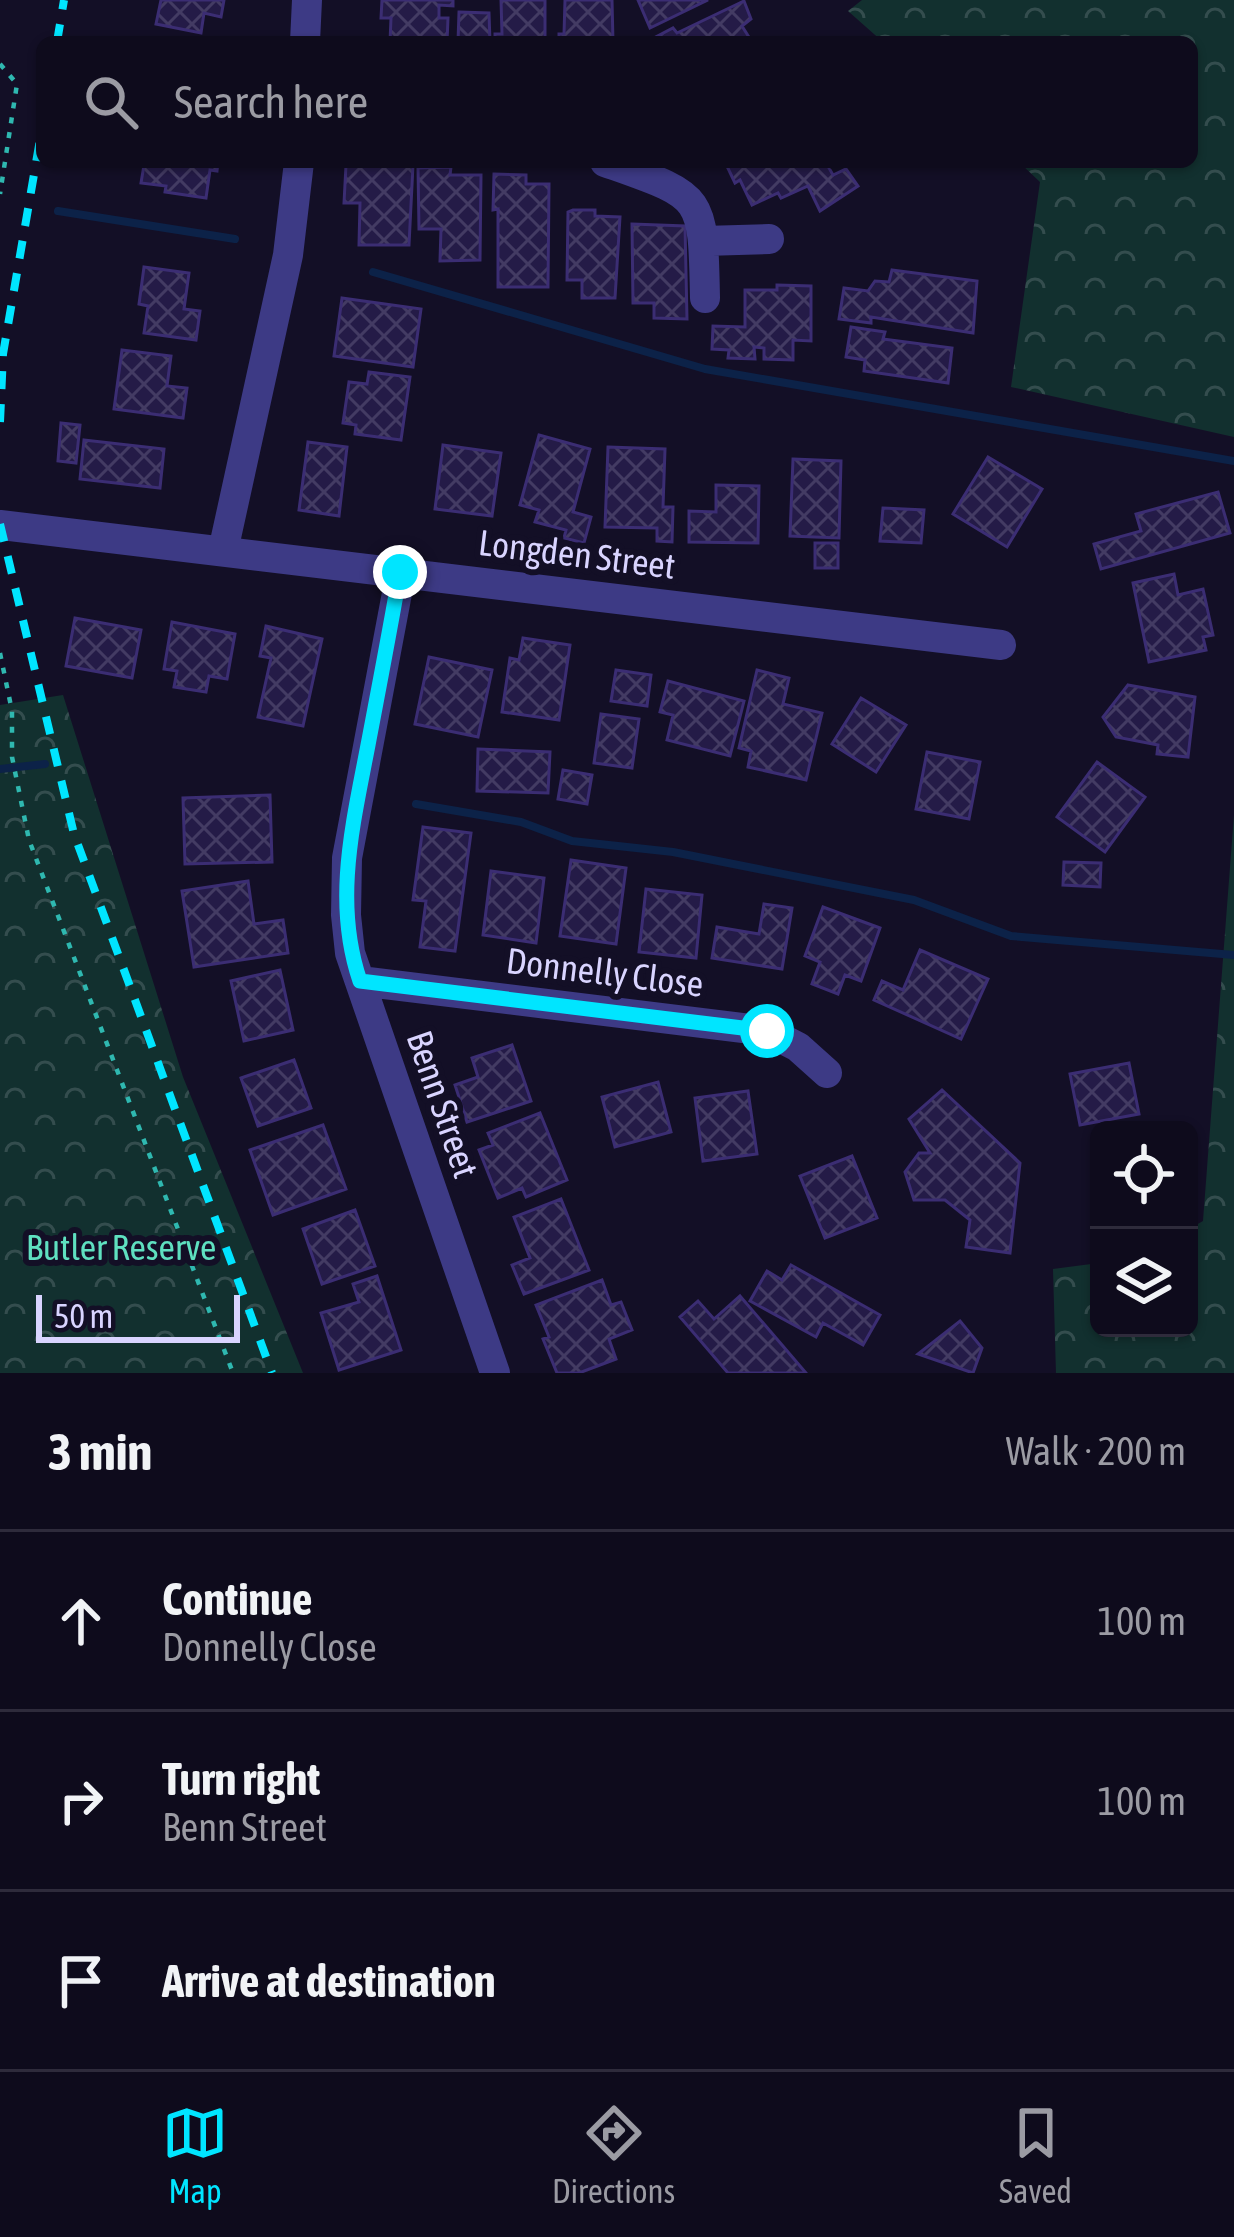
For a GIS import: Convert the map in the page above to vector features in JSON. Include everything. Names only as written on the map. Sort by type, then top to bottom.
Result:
[{"type":"street","points":[[305,36],[307,0]]},
{"type":"street","points":[[223,551],[288,255],[298,168]]},
{"type":"street","points":[[622,168],[669,185],[700,214],[705,298]]},
{"type":"street","points":[[704,241],[769,239]]},
{"type":"street","name":"Longden Street","points":[[0,525],[1001,645]]},
{"type":"street","name":"Benn Street","points":[[400,572],[347,858],[350,953],[495,1373]]},
{"type":"street","name":"Donnelly Close","points":[[360,981],[767,1031],[798,1047],[827,1073]]},
{"type":"path","points":[[0,64],[16,84],[0,194]]},
{"type":"path","points":[[0,653],[12,711],[12,757],[29,840],[233,1373]]},
{"type":"green space","points":[[862,0],[1234,0],[1234,437],[1011,387],[1040,182],[1025,168],[1198,168],[1198,36],[876,36],[848,11]]},
{"type":"green space","name":"Butler Reserve","points":[[63,695],[183,1077],[303,1373],[0,1373],[0,705]]},
{"type":"green space","points":[[1234,815],[1234,1373],[1056,1373],[1053,1269],[1090,1264],[1090,1337],[1198,1337],[1198,1224],[1203,1221]]},
{"type":"building","points":[[161,0],[224,0],[221,17],[204,13],[201,33],[156,24]]},
{"type":"building","points":[[382,0],[453,0],[453,6],[439,5],[439,18],[448,18],[447,36],[390,36],[391,18],[381,18]]},
{"type":"building","points":[[501,0],[545,0],[545,36],[495,36],[502,34]]},
{"type":"building","points":[[565,0],[612,0],[613,36],[559,36],[564,34]]},
{"type":"building","points":[[638,0],[708,0],[650,28]]},
{"type":"building","points":[[744,1],[751,19],[742,26],[748,36],[658,36],[673,28],[677,33]]},
{"type":"building","points":[[459,12],[489,13],[490,36],[458,36]]},
{"type":"building","points":[[144,168],[217,168],[210,170],[206,198],[141,183]]},
{"type":"building","points":[[346,168],[413,168],[409,245],[359,245],[360,203],[344,203]]},
{"type":"building","points":[[418,168],[451,168],[450,175],[481,175],[480,260],[440,261],[441,229],[419,229]]},
{"type":"building","points":[[728,168],[829,168],[833,175],[846,169],[858,186],[820,211],[808,186],[752,205],[740,180],[735,183]]},
{"type":"building","points":[[494,174],[526,175],[526,184],[549,184],[548,287],[498,287]]},
{"type":"building","points":[[568,212],[620,217],[615,298],[582,298],[582,280],[567,280]]},
{"type":"building","points":[[632,224],[685,226],[687,319],[654,318],[654,303],[633,303]]},
{"type":"building","points":[[144,267],[189,273],[184,309],[200,311],[196,340],[144,333],[148,306],[139,304]]},
{"type":"building","points":[[892,270],[977,281],[973,333],[871,317],[871,323],[839,319],[844,288],[868,291],[875,281],[889,282]]},
{"type":"building","points":[[777,285],[811,286],[811,341],[793,340],[793,360],[764,359],[764,348],[754,347],[755,359],[728,358],[729,350],[712,349],[713,326],[745,327],[745,290],[777,290]]},
{"type":"building","points":[[342,298],[421,309],[413,367],[334,356]]},
{"type":"building","points":[[851,327],[885,332],[883,339],[952,348],[948,383],[864,371],[865,360],[846,357]]},
{"type":"building","points":[[122,350],[171,356],[167,386],[187,388],[183,418],[114,409]]},
{"type":"building","points":[[369,372],[410,377],[401,440],[355,434],[356,425],[343,423],[349,382],[367,384]]},
{"type":"building","points":[[61,423],[80,425],[76,463],[58,461]]},
{"type":"building","points":[[539,435],[590,449],[573,512],[591,517],[584,543],[564,538],[566,530],[535,522],[539,510],[520,505]]},
{"type":"building","points":[[84,440],[164,449],[160,488],[80,479]]},
{"type":"building","points":[[308,442],[347,447],[339,516],[299,510]]},
{"type":"building","points":[[443,445],[501,453],[492,516],[435,509]]},
{"type":"building","points":[[608,447],[665,449],[663,507],[673,507],[672,542],[657,541],[657,528],[605,527]]},
{"type":"building","points":[[988,457],[1042,489],[1007,547],[953,514]]},
{"type":"building","points":[[793,459],[841,461],[839,538],[790,536]]},
{"type":"building","points":[[716,485],[759,486],[758,543],[689,542],[689,511],[716,512]]},
{"type":"building","points":[[1218,492],[1230,533],[1101,569],[1094,544],[1141,531],[1136,514]]},
{"type":"building","points":[[883,508],[924,510],[921,543],[880,541]]},
{"type":"building","points":[[815,543],[838,543],[838,568],[815,568]]},
{"type":"building","points":[[1174,574],[1178,595],[1203,589],[1213,635],[1203,637],[1206,650],[1149,662],[1133,583]]},
{"type":"building","points":[[75,618],[141,630],[132,678],[66,666]]},
{"type":"building","points":[[172,622],[235,634],[227,679],[209,676],[206,692],[174,687],[177,671],[164,669]]},
{"type":"building","points":[[266,626],[322,639],[303,726],[258,717],[271,658],[260,656]]},
{"type":"building","points":[[523,638],[570,645],[559,720],[502,712],[510,658],[519,660]]},
{"type":"building","points":[[429,657],[492,670],[478,737],[415,724]]},
{"type":"building","points":[[616,670],[651,675],[647,706],[611,701]]},
{"type":"building","points":[[757,670],[789,678],[783,704],[822,713],[806,780],[748,767],[751,751],[739,748]]},
{"type":"building","points":[[668,681],[744,701],[730,756],[667,740],[673,715],[660,712]]},
{"type":"building","points":[[1128,685],[1195,697],[1188,757],[1157,754],[1158,745],[1116,737],[1103,717]]},
{"type":"building","points":[[861,698],[906,725],[876,772],[832,744]]},
{"type":"building","points":[[601,714],[639,719],[632,768],[594,763]]},
{"type":"building","points":[[478,749],[550,752],[548,793],[477,791]]},
{"type":"building","points":[[927,752],[980,762],[969,819],[916,809]]},
{"type":"building","points":[[1097,762],[1145,797],[1105,852],[1057,817]]},
{"type":"building","points":[[563,770],[592,775],[587,804],[558,799]]},
{"type":"building","points":[[270,795],[272,862],[185,864],[183,798]]},
{"type":"building","points":[[423,827],[471,833],[455,951],[420,947],[426,901],[413,900]]},
{"type":"building","points":[[571,860],[626,868],[616,944],[560,936]]},
{"type":"building","points":[[1064,862],[1101,863],[1100,887],[1063,885]]},
{"type":"building","points":[[491,871],[544,878],[536,943],[483,935]]},
{"type":"building","points":[[248,881],[254,924],[283,920],[288,953],[194,967],[182,891]]},
{"type":"building","points":[[646,889],[702,895],[696,958],[639,952]]},
{"type":"building","points":[[764,904],[792,908],[782,969],[712,958],[717,927],[759,934]]},
{"type":"building","points":[[823,907],[880,928],[861,981],[845,975],[838,994],[812,984],[820,962],[805,956]]},
{"type":"building","points":[[920,950],[988,979],[961,1039],[874,1000],[882,981],[903,990]]},
{"type":"building","points":[[280,970],[293,1030],[244,1041],[231,981]]},
{"type":"building","points":[[512,1045],[531,1101],[467,1122],[455,1085],[478,1077],[472,1058]]},
{"type":"building","points":[[294,1060],[311,1108],[258,1126],[241,1078]]},
{"type":"building","points":[[1129,1063],[1139,1114],[1080,1125],[1070,1074]]},
{"type":"building","points":[[658,1082],[671,1132],[615,1147],[602,1097]]},
{"type":"building","points":[[942,1090],[1020,1163],[1010,1253],[966,1247],[970,1220],[945,1200],[914,1200],[905,1172],[919,1153],[930,1153],[909,1119]]},
{"type":"building","points":[[748,1091],[757,1154],[703,1161],[695,1098]]},
{"type":"building","points":[[540,1113],[567,1180],[526,1197],[522,1188],[498,1198],[479,1150],[493,1145],[488,1133]]},
{"type":"building","points":[[323,1125],[346,1189],[273,1215],[250,1150]]},
{"type":"building","points":[[852,1156],[877,1218],[825,1238],[800,1176]]},
{"type":"building","points":[[561,1199],[589,1270],[524,1294],[512,1265],[530,1258],[514,1217]]},
{"type":"building","points":[[355,1210],[375,1266],[322,1284],[303,1229]]},
{"type":"building","points":[[791,1265],[880,1315],[863,1345],[823,1323],[816,1337],[750,1301],[767,1271],[782,1280]]},
{"type":"building","points":[[377,1276],[401,1350],[339,1370],[321,1313],[359,1302],[353,1284]]},
{"type":"building","points":[[602,1280],[611,1305],[621,1302],[632,1330],[609,1339],[616,1359],[579,1373],[557,1373],[536,1305]]},
{"type":"building","points":[[740,1296],[806,1373],[728,1373],[680,1317],[698,1301],[714,1319]]},
{"type":"building","points":[[960,1321],[982,1348],[973,1373],[918,1354]]},
{"type":"waterway","points":[[58,211],[235,239]]},
{"type":"waterway","points":[[373,272],[705,369],[1234,461]]},
{"type":"waterway","points":[[0,769],[45,764]]},
{"type":"waterway","points":[[416,804],[521,822],[572,841],[673,852],[914,900],[1011,936],[1234,955]]},
{"type":"railway","points":[[58,36],[64,0]]},
{"type":"railway","points":[[0,422],[3,354],[36,163]]},
{"type":"railway","points":[[0,524],[74,834],[272,1373]]},
{"type":"route","points":[[400,572],[347,858],[350,953],[360,981],[767,1031]]}]
